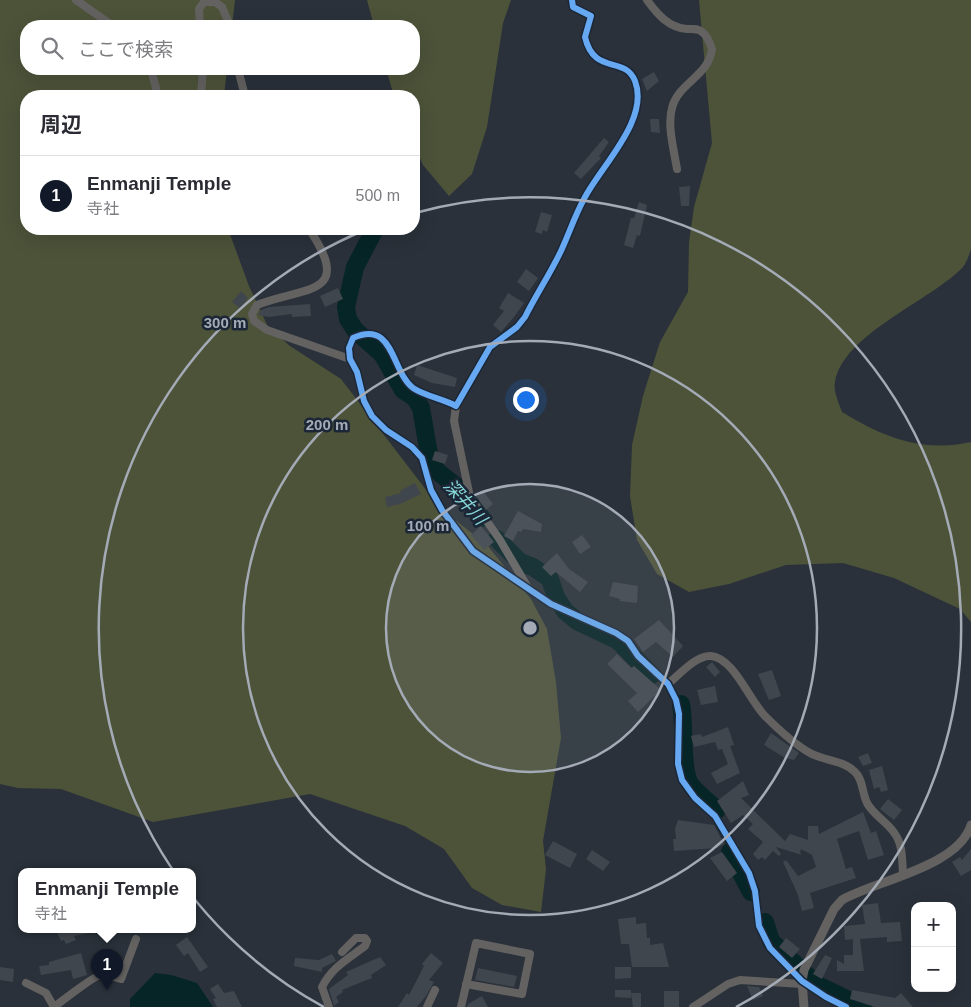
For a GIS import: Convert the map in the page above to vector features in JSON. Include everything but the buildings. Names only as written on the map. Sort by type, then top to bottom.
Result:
[{"type":"street","points":[[76,0],[104,20]]},
{"type":"street","points":[[528,587],[500,540],[470,498],[454,421],[456,406],[490,347],[517,327],[524,317],[561,251],[584,198],[623,139],[637,105],[638,94],[630,72],[622,66],[604,64],[596,58],[585,36],[591,16],[573,7],[572,0]]},
{"type":"street","points":[[647,0],[656,14],[671,24],[685,29],[696,28],[703,32],[712,48],[707,67],[672,105],[670,118],[677,169]]},
{"type":"street","points":[[200,20],[199,8],[204,2],[215,2],[222,7],[227,20]]},
{"type":"street","points":[[153,75],[156,90]]},
{"type":"street","points":[[201,90],[203,75]]},
{"type":"street","points":[[240,75],[243,90]]},
{"type":"street","points":[[313,235],[327,259],[328,268],[325,278],[316,288],[257,304],[252,314],[254,321],[267,330],[350,359]]},
{"type":"street","points":[[456,406],[414,388],[403,376],[386,342],[376,336],[365,333],[353,338],[348,348],[350,359],[357,372],[364,401],[372,416],[386,430],[412,447],[422,458],[431,490],[442,510],[473,551],[551,604],[616,633],[628,641],[638,656],[668,684],[676,700],[679,714],[678,764],[682,780],[695,798],[715,816],[749,873],[755,891],[759,926],[770,948],[826,997],[846,1007]]},
{"type":"street","points":[[668,684],[702,657],[712,656],[724,660],[739,679],[754,705],[793,741],[810,753],[846,765],[854,770],[859,776],[868,805],[895,833],[900,843],[904,874]]},
{"type":"street","points":[[804,1007],[803,978],[834,910],[842,900],[942,858],[959,845],[971,825]]},
{"type":"street","points":[[328,1007],[322,987],[328,975],[365,946],[367,941],[365,938],[356,938],[342,952]]},
{"type":"street","points":[[26,983],[46,993],[54,1007],[82,987],[92,977],[99,974],[121,979],[136,939]]},
{"type":"street","points":[[461,1007],[466,984],[476,943],[530,954],[522,994],[466,984]]},
{"type":"street","points":[[693,1007],[728,984],[740,980],[803,978]]},
{"type":"street","points":[[427,1007],[435,990]]},
{"type":"shaded area","points":[[0,0],[235,0],[233,20],[20,20],[20,75],[226,75],[225,90],[20,90],[20,235],[230,235],[249,286],[268,327],[290,346],[341,379],[440,508],[487,545],[531,599],[547,629],[556,682],[561,738],[543,841],[546,869],[541,912],[502,905],[472,888],[444,849],[405,826],[310,794],[153,822],[61,789],[18,788],[0,784]]},
{"type":"shaded area","points":[[367,0],[511,0],[503,23],[487,127],[472,174],[449,196],[423,165],[420,158],[420,90],[392,90],[388,75],[420,75],[420,20],[372,20]]},
{"type":"shaded area","points":[[699,0],[971,0],[971,249],[969,256],[963,267],[949,279],[890,319],[854,348],[842,365],[835,382],[835,389],[842,412],[888,435],[919,444],[953,445],[971,442],[971,622],[960,609],[894,578],[843,563],[786,565],[729,584],[689,592],[657,574],[637,540],[630,496],[632,445],[643,396],[660,342],[688,292],[689,242],[694,207],[712,143]]},
{"type":"shaded area","points":[[155,973],[171,975],[197,983],[213,1007],[130,1007],[130,999]]},
{"type":"waterway","name":"深井川","points":[[372,235],[355,267],[346,307],[348,319],[355,330],[382,354],[403,390],[415,398],[421,408],[429,454],[437,471],[457,487],[482,518]]},
{"type":"waterway","name":"深井川","points":[[497,539],[520,562],[533,567],[550,579],[556,597],[565,611],[577,621],[617,640],[652,675]]},
{"type":"waterway","name":"深井川","points":[[681,704],[685,766],[689,782],[717,810]]},
{"type":"waterway","name":"深井川","points":[[730,852],[751,892]]},
{"type":"waterway","name":"深井川","points":[[765,922],[771,941],[816,984],[863,1007]]},
{"type":"cycle path","points":[[572,0],[573,7],[591,16],[585,37],[589,49],[595,57],[624,69],[630,73],[635,81],[638,96],[636,111],[621,143],[591,186],[557,260],[525,317],[517,327],[490,347],[456,406],[413,388],[406,380],[384,341],[377,335],[366,334],[353,338],[349,348],[350,359],[357,372],[364,401],[372,416],[386,430],[412,447],[422,458],[431,490],[442,510],[473,551],[551,604],[616,633],[628,641],[638,656],[668,684],[676,700],[679,714],[678,764],[682,780],[695,798],[715,816],[749,873],[755,891],[759,926],[770,948],[802,981],[826,997],[846,1007]]},
{"type":"place","name":"Enmanji Temple","points":[[107,990]]}]
